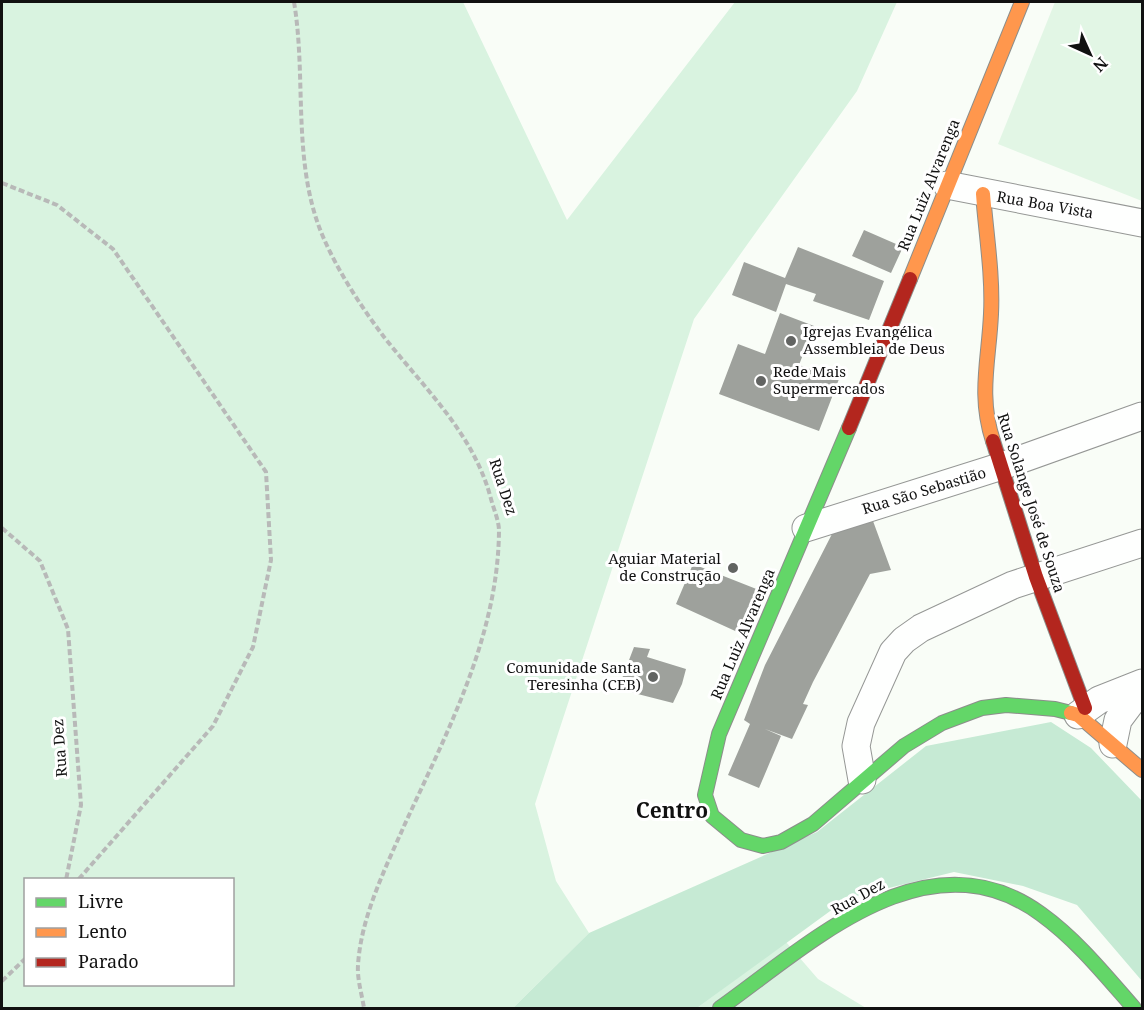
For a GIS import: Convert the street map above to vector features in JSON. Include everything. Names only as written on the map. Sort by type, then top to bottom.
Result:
[{"type":"street","name":"Rua Luiz Alvarenga","points":[[1022,2],[719,734],[705,795],[712,816],[727,831],[741,840],[763,846],[781,842],[813,824],[861,780],[904,746],[942,723],[982,708],[1006,705],[1081,712],[1143,770]]},
{"type":"street","name":"Rua Boa Vista","points":[[947,185],[983,194],[1143,223]]},
{"type":"street","name":"Rua Solange José de Souza","points":[[983,194],[991,312],[983,390],[985,417],[1081,712]]},
{"type":"street","name":"Rua São Sebastião","points":[[806,528],[1002,466],[1143,416]]},
{"type":"street","points":[[861,780],[856,746],[861,723],[893,652],[904,640],[921,628],[1036,577],[1143,543]]},
{"type":"street","points":[[1081,712],[1143,686]]},
{"type":"street","points":[[1113,744],[1118,720],[1143,686]]},
{"type":"street","name":"Rua Dez","points":[[720,1008],[839,925],[892,895],[941,885],[981,887],[1022,901],[1084,950],[1134,1008]]},
{"type":"path","name":"Rua Dez","points":[[294,2],[299,33],[304,159],[323,238],[383,335],[449,415],[475,453],[499,528],[494,585],[486,627],[470,676],[370,908],[357,967],[364,1008]]},
{"type":"path","points":[[2,183],[57,205],[113,249],[266,472],[271,560],[253,647],[213,726],[79,878]]},
{"type":"path","name":"Rua Dez","points":[[2,528],[40,561],[68,629],[81,805],[66,878]]},
{"type":"path","points":[[2,981],[24,960]]},
{"type":"green space","points":[[2,2],[463,2],[567,220],[735,2],[897,2],[857,91],[694,319],[535,804],[556,881],[589,933],[513,1008],[2,1008]]},
{"type":"green space","points":[[1055,2],[1142,2],[1142,201],[998,144]]},
{"type":"green space","points":[[1051,722],[1091,748],[1142,801],[1142,981],[1077,905],[1023,886],[954,872],[848,898],[697,1008],[513,1008],[589,933],[817,832],[926,746]]},
{"type":"green space","points":[[786,942],[818,979],[866,1008],[697,1008]]},
{"type":"building","points":[[864,230],[903,247],[891,273],[852,256]]},
{"type":"building","points":[[798,247],[884,281],[869,320],[813,301],[816,294],[786,284],[776,312],[732,295],[744,262],[785,278]]},
{"type":"building","points":[[780,313],[814,326],[799,365],[839,379],[819,431],[719,394],[738,344],[765,354]]},
{"type":"building","points":[[873,521],[891,570],[870,574],[813,682],[803,704],[808,705],[792,739],[765,729],[781,736],[759,788],[728,775],[750,724],[744,720],[765,665],[832,534]]},
{"type":"building","points":[[693,564],[764,592],[744,635],[676,604]]},
{"type":"building","name":"Comunidade Santa Teresinha (CEB)","points":[[634,647],[650,649],[647,657],[686,669],[673,703],[618,689]]},
{"type":"traffic: fast","points":[[849,428],[719,734],[705,795],[712,816],[741,840],[763,846],[781,842],[813,824],[904,746],[942,723],[982,708],[1006,705],[1055,709],[1071,713]]},
{"type":"traffic: fast","points":[[720,1008],[831,928],[872,906],[913,890],[955,885],[998,892],[1041,914],[1079,946],[1134,1008]]},
{"type":"traffic: slow","points":[[910,279],[1022,2]]},
{"type":"traffic: slow","points":[[983,194],[991,299],[985,393],[993,441]]},
{"type":"traffic: slow","points":[[1071,713],[1078,715],[1142,770]]},
{"type":"traffic: jam","points":[[849,428],[910,279]]},
{"type":"traffic: jam","points":[[993,441],[1036,577],[1085,708]]},
{"type":"place","name":"Igrejas Evangélica Assembleia de Deus","points":[[791,341]]},
{"type":"place","name":"Rede Mais Supermercados","points":[[761,381]]},
{"type":"place","name":"Aguiar Material de Construção","points":[[733,568]]},
{"type":"place","name":"Comunidade Santa Teresinha (CEB)","points":[[653,677]]},
{"type":"district","name":"Centro","points":[[672,811]]}]
